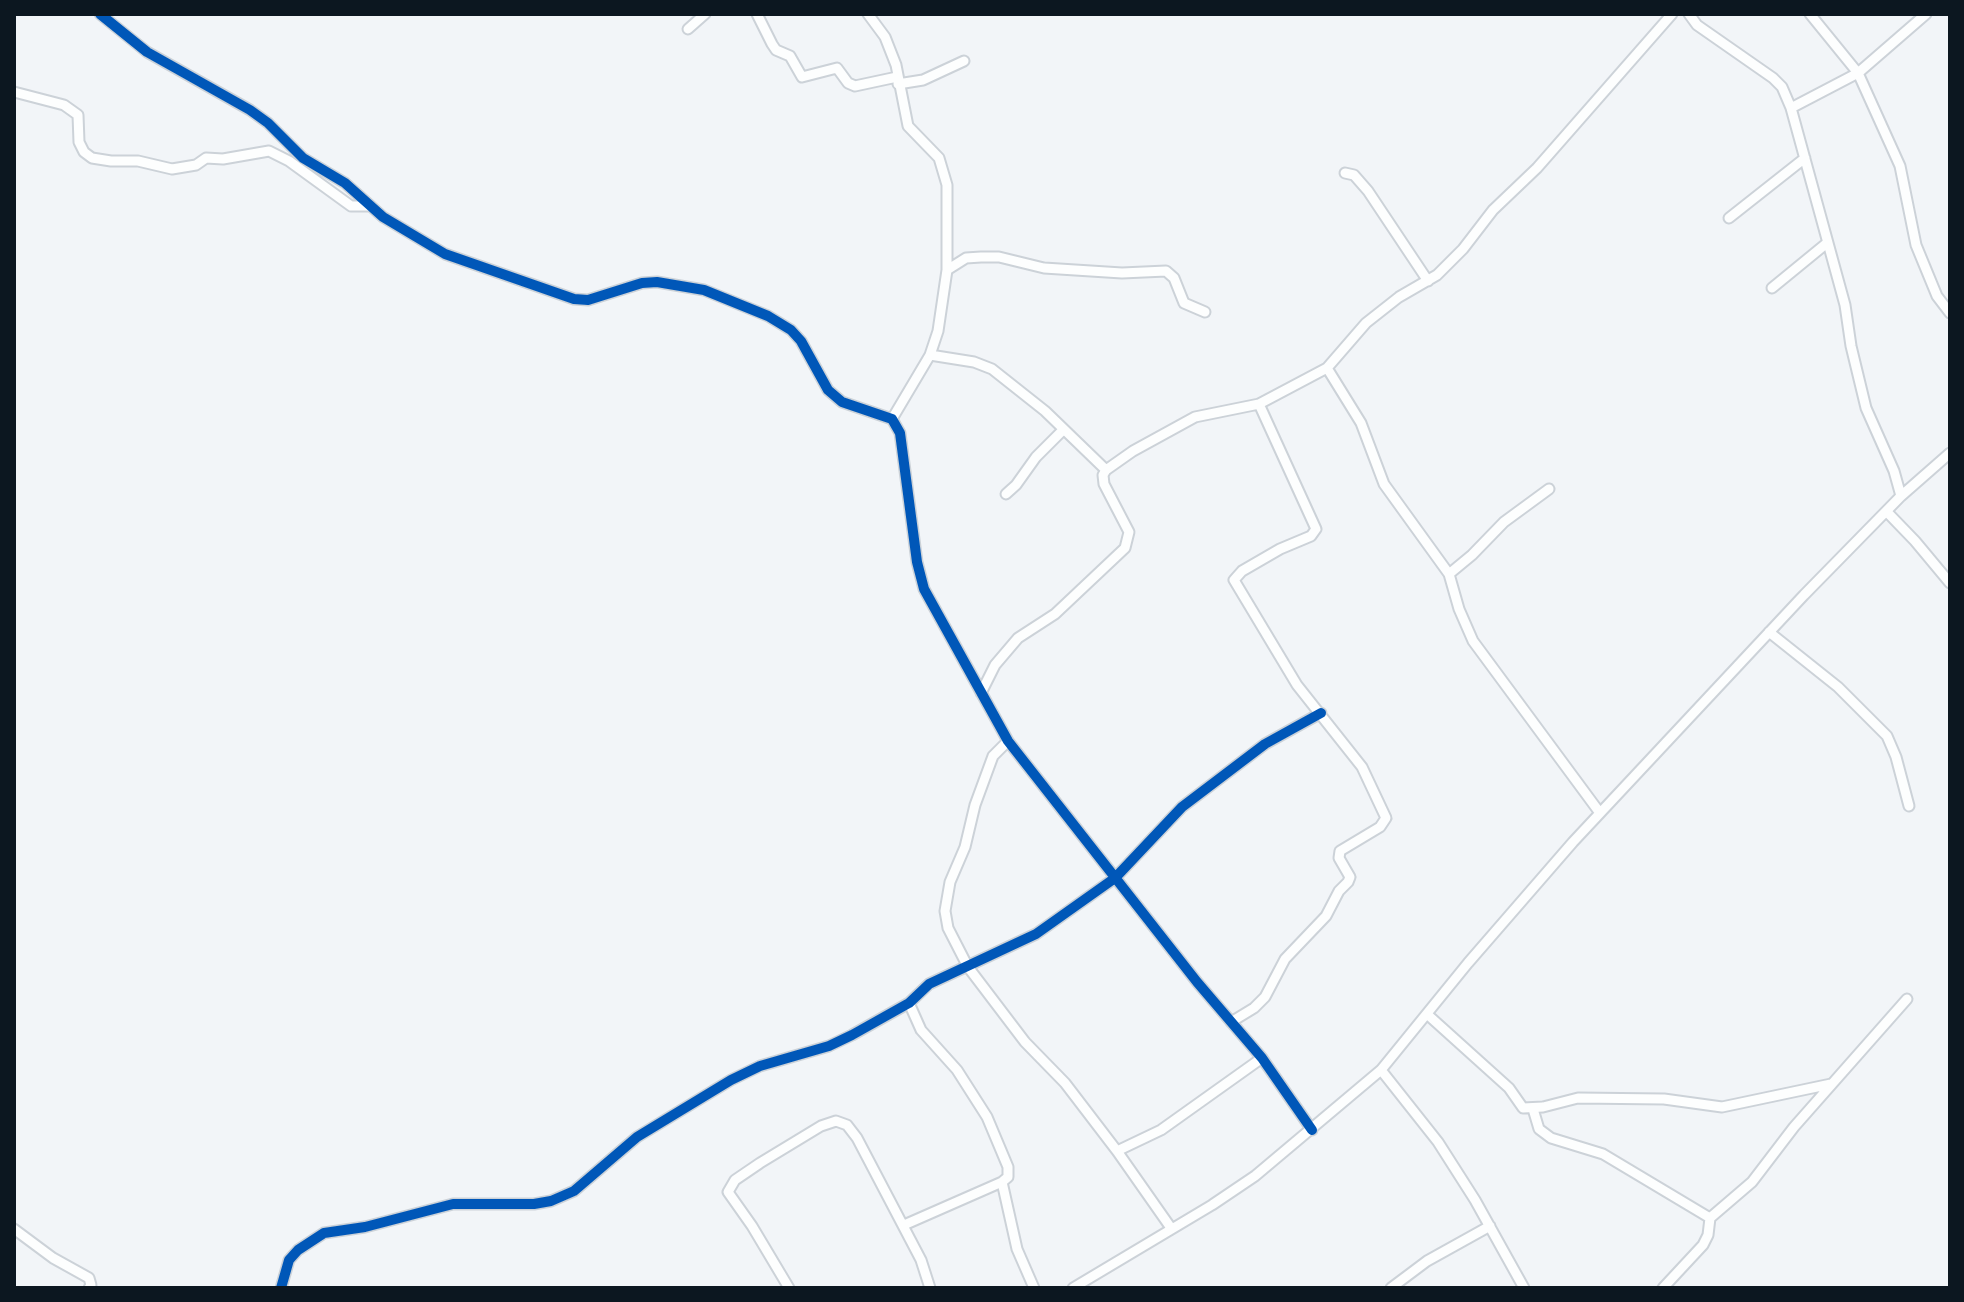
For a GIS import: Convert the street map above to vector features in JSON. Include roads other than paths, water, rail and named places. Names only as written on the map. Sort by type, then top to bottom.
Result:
[{"type":"street","points":[[100,14],[157,59],[250,110],[268,123],[303,158],[345,183],[370,206],[445,254],[554,294],[588,300],[642,283],[657,282],[704,290],[768,316],[791,330],[801,341],[828,390],[842,402],[892,419],[900,433],[917,562],[924,589],[1008,741],[1262,1058],[1312,1130]]},
{"type":"street","points":[[688,29],[705,14]]},
{"type":"street","points":[[757,14],[776,50],[790,56],[802,77],[837,68],[848,83],[855,86],[923,80],[964,61]]},
{"type":"street","points":[[868,14],[885,37],[896,65],[908,126],[939,158],[947,185],[947,270],[938,331],[930,355],[892,419]]},
{"type":"street","points":[[981,693],[995,665],[1018,638],[1055,614],[1125,548],[1129,532],[1104,484],[1106,470],[1133,451],[1195,417],[1259,404],[1327,368],[1366,323],[1399,297],[1428,281],[1463,249],[1493,210],[1537,168],[1672,14]]},
{"type":"street","points":[[1689,14],[1697,25],[1782,87],[1791,108],[1845,305],[1866,408],[1894,471],[1901,496]]},
{"type":"street","points":[[1810,14],[1858,73],[1900,166],[1916,245],[1937,296],[1950,313]]},
{"type":"street","points":[[1791,108],[1858,73],[1926,14]]},
{"type":"street","points":[[14,92],[64,105],[78,115],[79,142],[84,152],[92,158],[138,161],[172,169],[196,165],[206,158],[223,159],[269,151],[289,161],[351,206],[370,206]]},
{"type":"street","points":[[1729,218],[1805,158]]},
{"type":"street","points":[[1345,173],[1354,175],[1368,191],[1428,281]]},
{"type":"street","points":[[1772,288],[1827,243]]},
{"type":"street","points":[[947,270],[966,258],[999,257],[1044,268],[1122,273],[1166,271],[1174,278],[1184,303],[1205,312]]},
{"type":"street","points":[[930,355],[974,362],[992,369],[1045,411],[1106,470]]},
{"type":"street","points":[[1327,368],[1361,423],[1384,484],[1449,574],[1473,641],[1600,813]]},
{"type":"street","points":[[1231,1022],[1265,997],[1285,959],[1326,916],[1339,891],[1348,882],[1350,877],[1339,858],[1340,851],[1380,827],[1386,818],[1362,767],[1297,685],[1234,580],[1242,571],[1280,549],[1311,536],[1316,529],[1259,404]]},
{"type":"street","points":[[1006,494],[1063,430]]},
{"type":"street","points":[[1073,1288],[1255,1176],[1381,1070],[1468,963],[1600,813],[1901,496],[1950,453]]},
{"type":"street","points":[[1449,574],[1504,522],[1549,489]]},
{"type":"street","points":[[1887,512],[1950,583]]},
{"type":"street","points":[[1769,632],[1838,687],[1887,736],[1909,806]]},
{"type":"street","points":[[281,1288],[289,1260],[298,1250],[324,1233],[365,1227],[453,1204],[534,1204],[551,1201],[574,1191],[637,1137],[731,1080],[760,1066],[829,1046],[909,1003],[929,984],[1036,934],[1115,878],[1182,807],[1265,744],[1321,713]]},
{"type":"street","points":[[1008,741],[993,756],[975,805],[965,847],[950,882],[945,911],[948,928],[968,967],[1025,1042],[1065,1083],[1171,1228]]},
{"type":"street","points":[[1663,1288],[1703,1245],[1710,1218],[1752,1182],[1831,1084],[1846,1071],[1907,999]]},
{"type":"street","points":[[904,1225],[1008,1177],[1008,1167],[987,1117],[957,1070],[921,1030],[909,1003]]},
{"type":"street","points":[[1428,1015],[1509,1088],[1523,1108],[1533,1109],[1578,1098],[1664,1099],[1722,1107],[1831,1084]]},
{"type":"street","points":[[1117,1151],[1161,1130],[1262,1058]]},
{"type":"street","points":[[1381,1070],[1438,1142],[1524,1288]]},
{"type":"street","points":[[1533,1109],[1539,1129],[1551,1138],[1603,1154],[1710,1218]]},
{"type":"street","points":[[789,1288],[728,1192],[735,1180],[821,1126],[836,1121],[847,1125],[857,1138],[904,1225],[930,1288]]},
{"type":"street","points":[[1002,1182],[1017,1249],[1034,1288]]},
{"type":"street","points":[[1391,1288],[1427,1261],[1490,1226]]},
{"type":"street","points":[[14,1229],[53,1258],[89,1278],[89,1288]]}]
